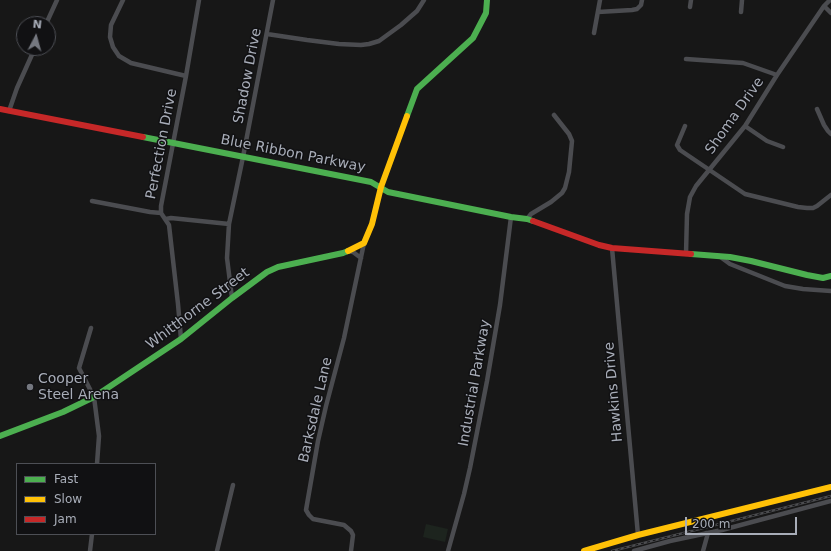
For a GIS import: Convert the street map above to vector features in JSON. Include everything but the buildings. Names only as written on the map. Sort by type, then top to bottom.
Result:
[{"type":"street","points":[[50,16],[57,0]]},
{"type":"street","points":[[123,0],[111,25],[110,37],[113,47],[119,56],[131,63],[186,76]]},
{"type":"street","name":"Perfection Drive","points":[[181,339],[169,225],[161,213],[161,206],[199,0]]},
{"type":"street","name":"Shadow Drive","points":[[232,298],[227,258],[229,224],[244,157],[273,0]]},
{"type":"street","points":[[267,34],[339,44],[368,44],[379,41],[401,25],[417,11],[424,0]]},
{"type":"street","points":[[364,243],[372,224],[381,188],[417,89],[473,38],[486,13],[487,0]]},
{"type":"street","points":[[594,32],[600,0]]},
{"type":"street","points":[[598,12],[637,9],[641,5],[642,0]]},
{"type":"street","points":[[690,8],[691,0]]},
{"type":"street","points":[[741,12],[742,0]]},
{"type":"street","name":"Shoma Drive","points":[[686,254],[687,214],[690,197],[696,186],[745,126],[777,75],[824,6],[830,0]]},
{"type":"street","points":[[824,6],[831,13]]},
{"type":"street","points":[[9,111],[17,88],[31,56]]},
{"type":"street","points":[[686,59],[743,63],[777,75]]},
{"type":"street","name":"Blue Ribbon Parkway","points":[[0,109],[371,182],[388,192],[527,219],[599,245],[612,248],[730,257],[812,276],[823,278],[831,276]]},
{"type":"street","points":[[817,109],[824,125],[831,134]]},
{"type":"street","points":[[527,219],[531,214],[551,202],[562,193],[565,188],[569,172],[572,141],[569,134],[554,115]]},
{"type":"street","points":[[685,126],[678,142],[680,150],[744,194],[807,208],[817,206],[831,195]]},
{"type":"street","points":[[745,126],[767,141],[783,147]]},
{"type":"street","points":[[92,202],[161,213]]},
{"type":"street","name":"Industrial Parkway","points":[[448,551],[464,494],[487,381],[500,305],[511,217]]},
{"type":"street","points":[[166,220],[171,218],[229,224]]},
{"type":"street","name":"Whitthorne Street","points":[[0,436],[35,424],[94,397],[181,339],[232,298],[273,268],[343,253],[364,243]]},
{"type":"street","name":"Barksdale Lane","points":[[351,551],[353,535],[351,531],[344,525],[314,519],[306,510],[318,441],[344,338],[364,243]]},
{"type":"street","name":"Hawkins Drive","points":[[612,248],[638,535]]},
{"type":"street","points":[[348,251],[354,252],[361,258]]},
{"type":"street","name":"Blue Ribbon Parkway","points":[[719,256],[730,264],[786,286],[831,291]]},
{"type":"street","points":[[91,328],[79,368],[94,397],[99,436],[97,463]]},
{"type":"street","points":[[216,551],[233,485]]},
{"type":"street","points":[[584,551],[638,535],[831,487]]},
{"type":"street","points":[[634,551],[831,501]]},
{"type":"street","points":[[703,551],[708,533],[706,533]]},
{"type":"street","points":[[90,551],[92,535]]},
{"type":"shaded area","points":[[426,524],[448,529],[445,542],[423,537]]},
{"type":"railway","points":[[612,551],[831,496]]},
{"type":"traffic: fast","points":[[407,116],[417,89],[473,38],[486,13],[487,0]]},
{"type":"traffic: fast","points":[[143,137],[371,182],[388,192],[533,221]]},
{"type":"traffic: fast","points":[[0,436],[63,412],[94,397],[181,339],[267,272],[278,267],[348,251]]},
{"type":"traffic: fast","points":[[691,254],[730,257],[823,278],[831,276]]},
{"type":"traffic: slow","points":[[348,251],[364,243],[372,224],[381,187],[407,116]]},
{"type":"traffic: slow","points":[[584,551],[638,535],[831,487]]},
{"type":"traffic: jam","points":[[0,109],[143,137]]},
{"type":"traffic: jam","points":[[533,221],[599,245],[612,248],[691,254]]},
{"type":"place","name":"Cooper Steel Arena","points":[[30,387]]}]
